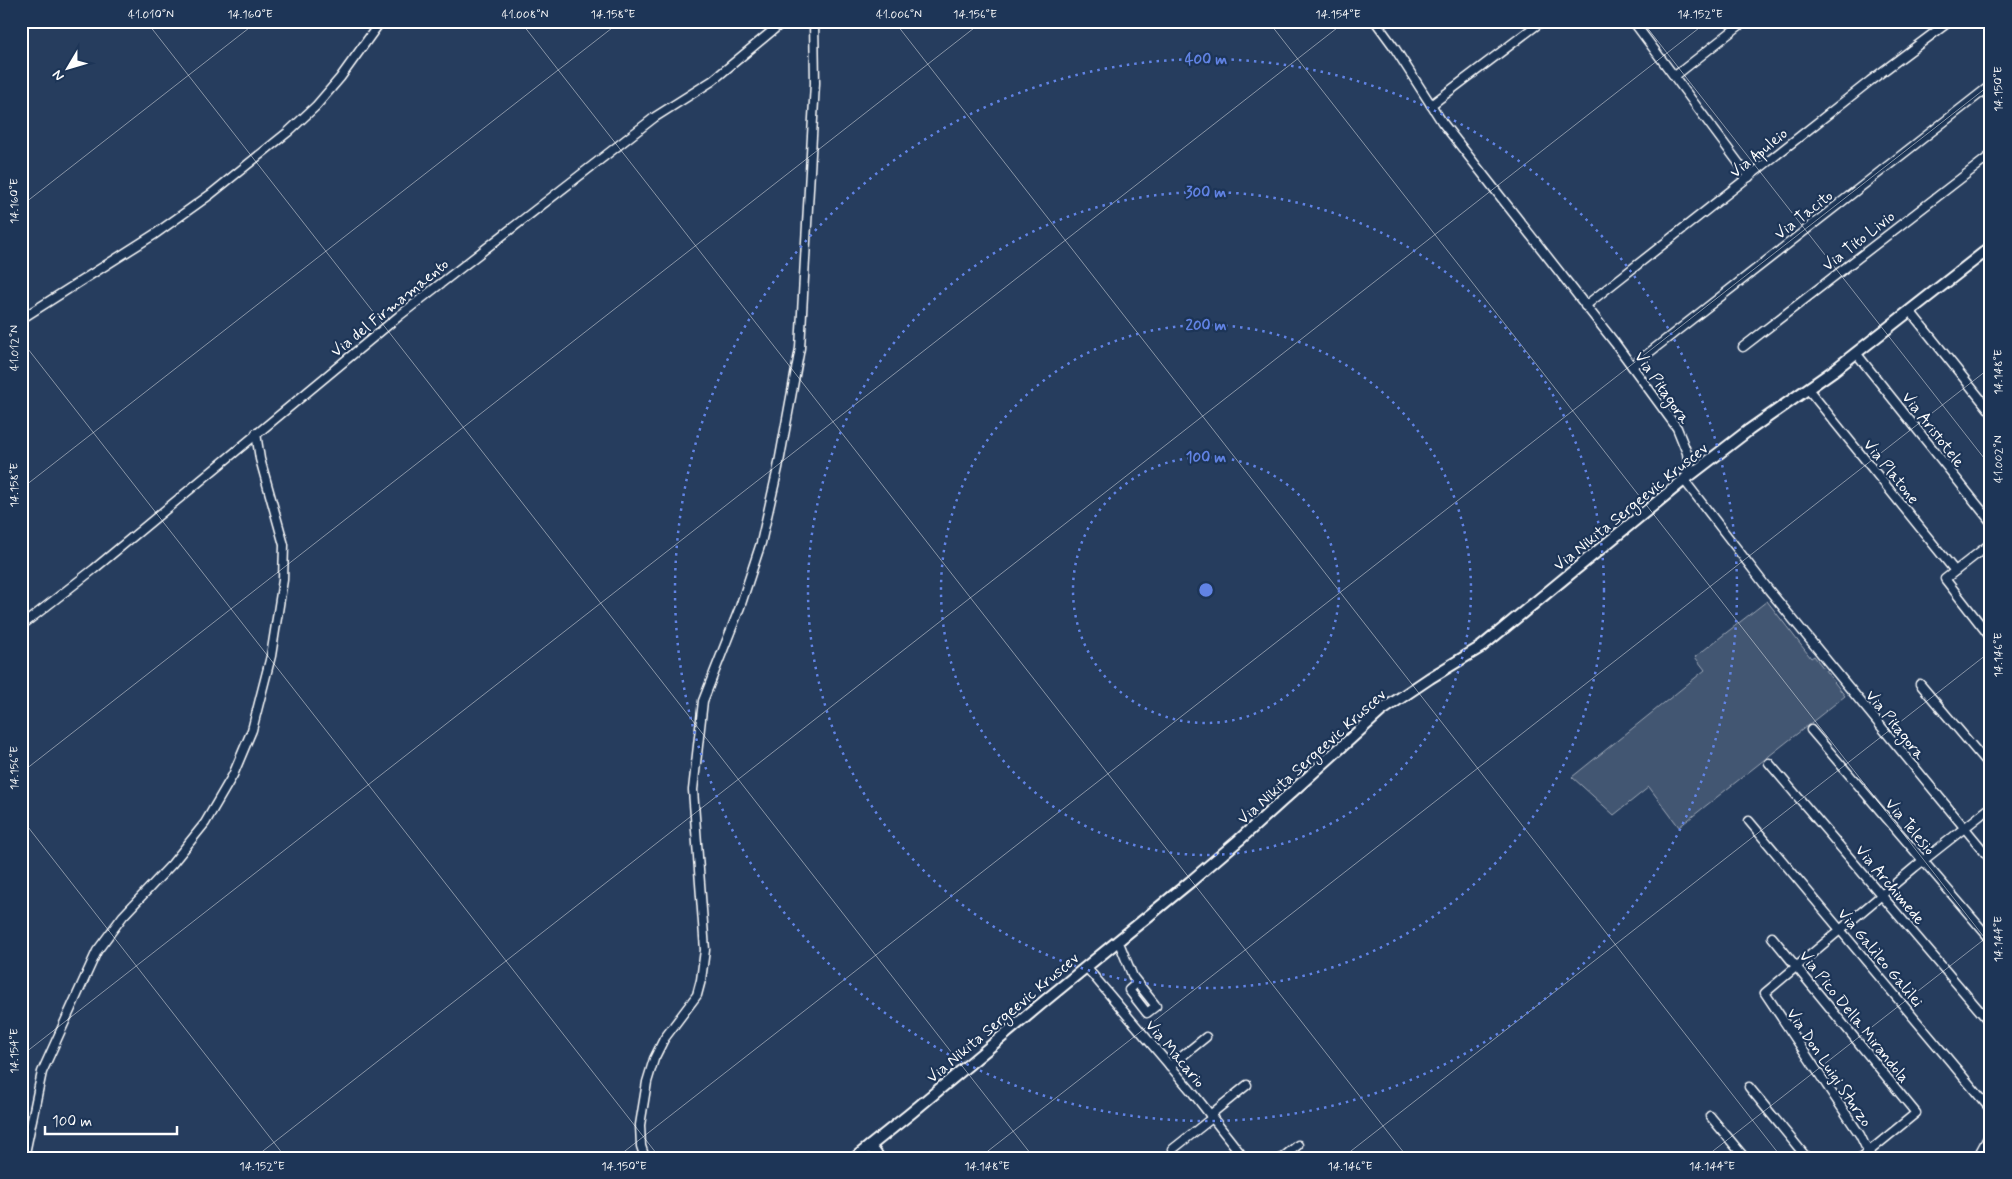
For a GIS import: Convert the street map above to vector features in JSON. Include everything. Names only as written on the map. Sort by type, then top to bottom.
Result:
[{"type":"main road","name":"Via Nikita Sergeevic Kruscev","points":[[855,1158],[1239,840],[1381,711],[1489,641],[1684,480],[1749,430],[1856,353],[1991,247]]},
{"type":"main road","points":[[870,1146],[879,1158]]},
{"type":"street","points":[[21,26],[23,21]]},
{"type":"street","points":[[21,319],[155,234],[211,194],[288,132],[316,106],[340,78],[381,21]]},
{"type":"street","name":"Via del Firmamaento","points":[[21,626],[94,569],[256,433],[454,273],[655,118],[712,81],[784,21]]},
{"type":"street","points":[[645,1158],[641,1146],[640,1126],[647,1082],[654,1059],[664,1039],[697,995],[705,950],[693,790],[703,701],[740,607],[761,544],[778,468],[800,348],[815,83],[814,21]]},
{"type":"street","name":"Via Pitagora","points":[[1375,21],[1442,122],[1632,366],[1677,428],[1687,453],[1689,470],[1684,480],[1768,590],[1991,860]]},
{"type":"street","points":[[1431,105],[1542,21]]},
{"type":"street","points":[[1633,21],[1749,177]]},
{"type":"street","points":[[1675,76],[1746,21]]},
{"type":"street","name":"Via Apuleio","points":[[1585,306],[1870,81],[1950,21]]},
{"type":"street","name":"Via Tacito","points":[[1632,366],[1991,85]]},
{"type":"street","name":"Via Tito Livio","points":[[1743,347],[1991,155]]},
{"type":"street","points":[[1910,311],[1991,412]]},
{"type":"street","name":"Via Aristotele","points":[[1856,353],[1991,522]]},
{"type":"street","name":"Via Platone","points":[[1808,389],[1955,571]]},
{"type":"street","points":[[24,1158],[42,1072],[97,951],[123,916],[172,864],[205,823],[233,775],[252,730],[271,656],[283,580],[284,545],[260,459],[256,433]]},
{"type":"street","points":[[1991,543],[1945,580],[1991,638]]},
{"type":"street","points":[[1920,684],[1991,768]]},
{"type":"street","name":"Via Telesio","points":[[1811,730],[1991,940]]},
{"type":"street","name":"Via Archimede","points":[[1770,763],[1991,1024]]},
{"type":"street","points":[[1796,966],[1991,807]]},
{"type":"street","name":"Via Galileo Galilei","points":[[1749,821],[1991,1110]]},
{"type":"street","name":"Via Pico Della Mirandola","points":[[1772,937],[1916,1112],[1867,1156]]},
{"type":"street","points":[[1118,940],[1129,969],[1137,983],[1156,1006],[1147,1013],[1128,990],[1137,983]]},
{"type":"street","name":"Via Don Luigi Sturzo","points":[[1796,966],[1764,993],[1860,1135],[1867,1156]]},
{"type":"street","name":"Via Macario","points":[[1086,967],[1170,1066],[1244,1158]]},
{"type":"street","points":[[1130,1020],[1143,1009]]},
{"type":"street","points":[[1170,1066],[1206,1038]]},
{"type":"street","points":[[1173,1149],[1247,1085]]},
{"type":"street","points":[[1749,1087],[1807,1158]]},
{"type":"street","points":[[1710,1116],[1745,1158]]},
{"type":"street","points":[[1977,1158],[1991,1132]]},
{"type":"street","points":[[1282,1158],[1298,1145]]},
{"type":"street","points":[[1981,1158],[1991,1150]]},
{"type":"shaded area","points":[[1767,601],[1811,658],[1814,656],[1845,696],[1679,827],[1649,787],[1614,815],[1572,777],[1705,670],[1695,657]]}]
